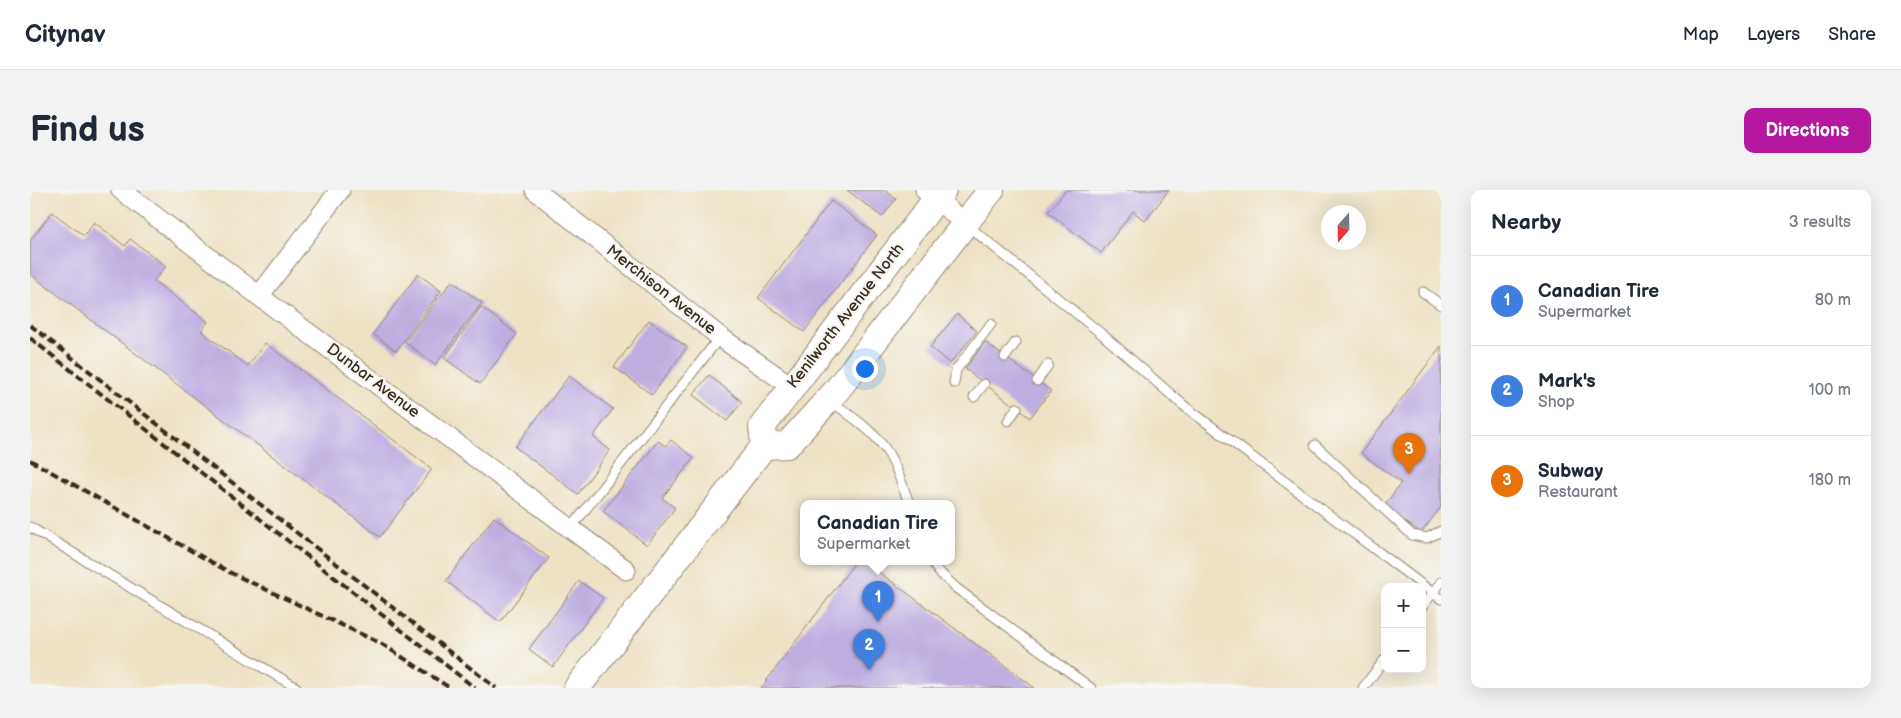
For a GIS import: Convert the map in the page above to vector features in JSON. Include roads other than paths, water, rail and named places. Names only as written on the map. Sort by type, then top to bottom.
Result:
[{"type":"main road","points":[[578,688],[764,446],[787,445],[828,400],[991,190]]},
{"type":"main road","name":"Kenilworth Avenue North","points":[[764,446],[762,427],[935,193]]},
{"type":"street","name":"Dunbar Avenue","points":[[121,190],[259,296],[626,570]]},
{"type":"street","points":[[259,296],[340,190]]},
{"type":"street","name":"Merchison Avenue","points":[[535,190],[720,337],[791,386]]},
{"type":"street","points":[[935,193],[966,224]]},
{"type":"lane","points":[[966,224],[1103,335],[1184,405],[1441,600]]},
{"type":"lane","points":[[1424,292],[1441,305]]},
{"type":"lane","points":[[954,383],[956,370],[991,324]]},
{"type":"lane","points":[[571,528],[720,337]]},
{"type":"lane","points":[[1005,357],[1016,342]]},
{"type":"lane","points":[[1037,380],[1048,366]]},
{"type":"lane","points":[[974,397],[984,384]]},
{"type":"lane","points":[[828,400],[860,424],[885,448],[908,500]]},
{"type":"lane","points":[[1008,421],[1017,408]]},
{"type":"lane","points":[[1315,445],[1412,535],[1427,538],[1435,536],[1441,531]]},
{"type":"lane","points":[[30,527],[297,688]]},
{"type":"lane","points":[[934,565],[956,588],[1090,688]]},
{"type":"lane","points":[[1426,602],[1441,582]]},
{"type":"lane","points":[[1363,688],[1381,663]]},
{"type":"railway","points":[[30,325],[496,688]]},
{"type":"railway","points":[[30,338],[475,688]]},
{"type":"railway","points":[[30,460],[229,572],[382,644],[450,688]]},
{"type":"place","name":"Subway","points":[[1409,474]]},
{"type":"place","name":"Canadian Tire","points":[[878,622]]},
{"type":"place","name":"Mark's","points":[[869,670]]}]
